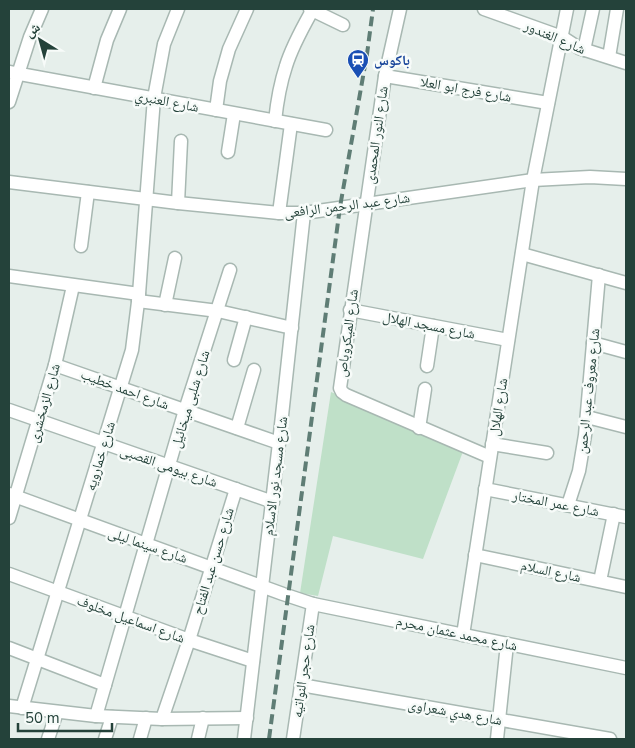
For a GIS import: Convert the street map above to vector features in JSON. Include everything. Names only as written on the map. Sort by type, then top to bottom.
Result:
[{"type":"street","points":[[9,102],[14,73],[42,9]]},
{"type":"street","points":[[94,88],[107,40],[120,9]]},
{"type":"street","name":"شارع خمارويه","points":[[22,708],[59,593],[132,350],[139,298],[154,98],[164,44],[178,9]]},
{"type":"street","points":[[216,110],[220,81],[229,49],[247,9]]},
{"type":"street","points":[[275,121],[278,95],[286,66],[312,9],[343,25]]},
{"type":"street","name":"شارع النور المحمدى","points":[[366,203],[385,76],[400,9]]},
{"type":"street","name":"شارع الغندور","points":[[484,9],[562,37],[572,45],[584,50],[626,62]]},
{"type":"street","name":"شارع الهلال","points":[[463,635],[533,180],[568,9]]},
{"type":"street","points":[[584,50],[593,9]]},
{"type":"street","points":[[609,58],[617,9]]},
{"type":"street","name":"شارع العنبري","points":[[14,73],[326,130]]},
{"type":"street","name":"شارع فرج ابو العلا","points":[[385,76],[548,104]]},
{"type":"street","points":[[228,152],[234,114]]},
{"type":"street","points":[[279,213],[291,124]]},
{"type":"street","points":[[178,203],[181,141]]},
{"type":"street","name":"شارع عبد الرحمن الرافعى","points":[[9,182],[178,203],[279,213],[304,213],[533,180],[590,177],[626,179]]},
{"type":"street","points":[[81,246],[88,192]]},
{"type":"street","name":"شارع الميكروباص","points":[[366,203],[340,386],[342,392],[420,428],[490,457]]},
{"type":"street","name":"شارع مسجد نور الاسلام","points":[[244,739],[280,443],[304,213]]},
{"type":"street","points":[[522,254],[626,283]]},
{"type":"street","points":[[165,305],[174,258]]},
{"type":"street","name":"شارع شلبى ميخائيل","points":[[96,716],[184,410],[230,270]]},
{"type":"street","name":"شارع معروف عبد الرحمن","points":[[568,505],[583,453],[599,275]]},
{"type":"street","points":[[9,277],[73,286],[139,298],[165,305],[218,311],[292,328]]},
{"type":"street","name":"شارع الزمخشرى","points":[[9,518],[12,496],[39,420],[55,365],[73,286]]},
{"type":"street","name":"شارع مسجد الهلال","points":[[350,310],[508,340]]},
{"type":"street","points":[[234,360],[246,317]]},
{"type":"street","points":[[427,366],[433,326]]},
{"type":"street","points":[[593,343],[626,352]]},
{"type":"street","name":"شارع احمد خطيب","points":[[55,365],[280,443]]},
{"type":"street","points":[[237,428],[254,370]]},
{"type":"street","points":[[420,428],[425,389]]},
{"type":"street","name":"شارع بيومى القصبى","points":[[9,410],[273,502]]},
{"type":"street","points":[[587,417],[626,427]]},
{"type":"street","points":[[492,444],[547,453]]},
{"type":"street","name":"شارع حسن عبد الفتاح","points":[[162,719],[189,640],[236,489]]},
{"type":"street","name":"شارع عمر المختار","points":[[485,489],[620,516]]},
{"type":"street","name":"شارع سينما ليلى","points":[[12,496],[288,596]]},
{"type":"street","points":[[600,581],[620,516]]},
{"type":"street","name":"شارع السلام","points":[[475,554],[626,587]]},
{"type":"street","name":"شارع اسماعيل مخلوف","points":[[9,574],[189,640],[253,661]]},
{"type":"street","name":"شارع محمد عثمان محرم","points":[[288,596],[312,604],[626,668]]},
{"type":"street","name":"شارع حجر النواتيه","points":[[293,739],[312,604]]},
{"type":"street","points":[[496,739],[507,644]]},
{"type":"street","points":[[9,648],[105,686]]},
{"type":"street","name":"شارع هدي شعراوى","points":[[300,685],[610,739]]},
{"type":"street","points":[[9,706],[112,717],[162,719],[247,718]]},
{"type":"street","points":[[48,739],[57,712]]},
{"type":"street","points":[[105,739],[112,717]]},
{"type":"street","points":[[140,739],[146,718]]},
{"type":"street","points":[[198,739],[203,718]]},
{"type":"green space","points":[[331,392],[465,446],[423,559],[333,536],[318,596],[300,593]]},
{"type":"railway","points":[[269,739],[340,207],[373,9]]},
{"type":"place","name":"باكوس","points":[[358,79]]}]
